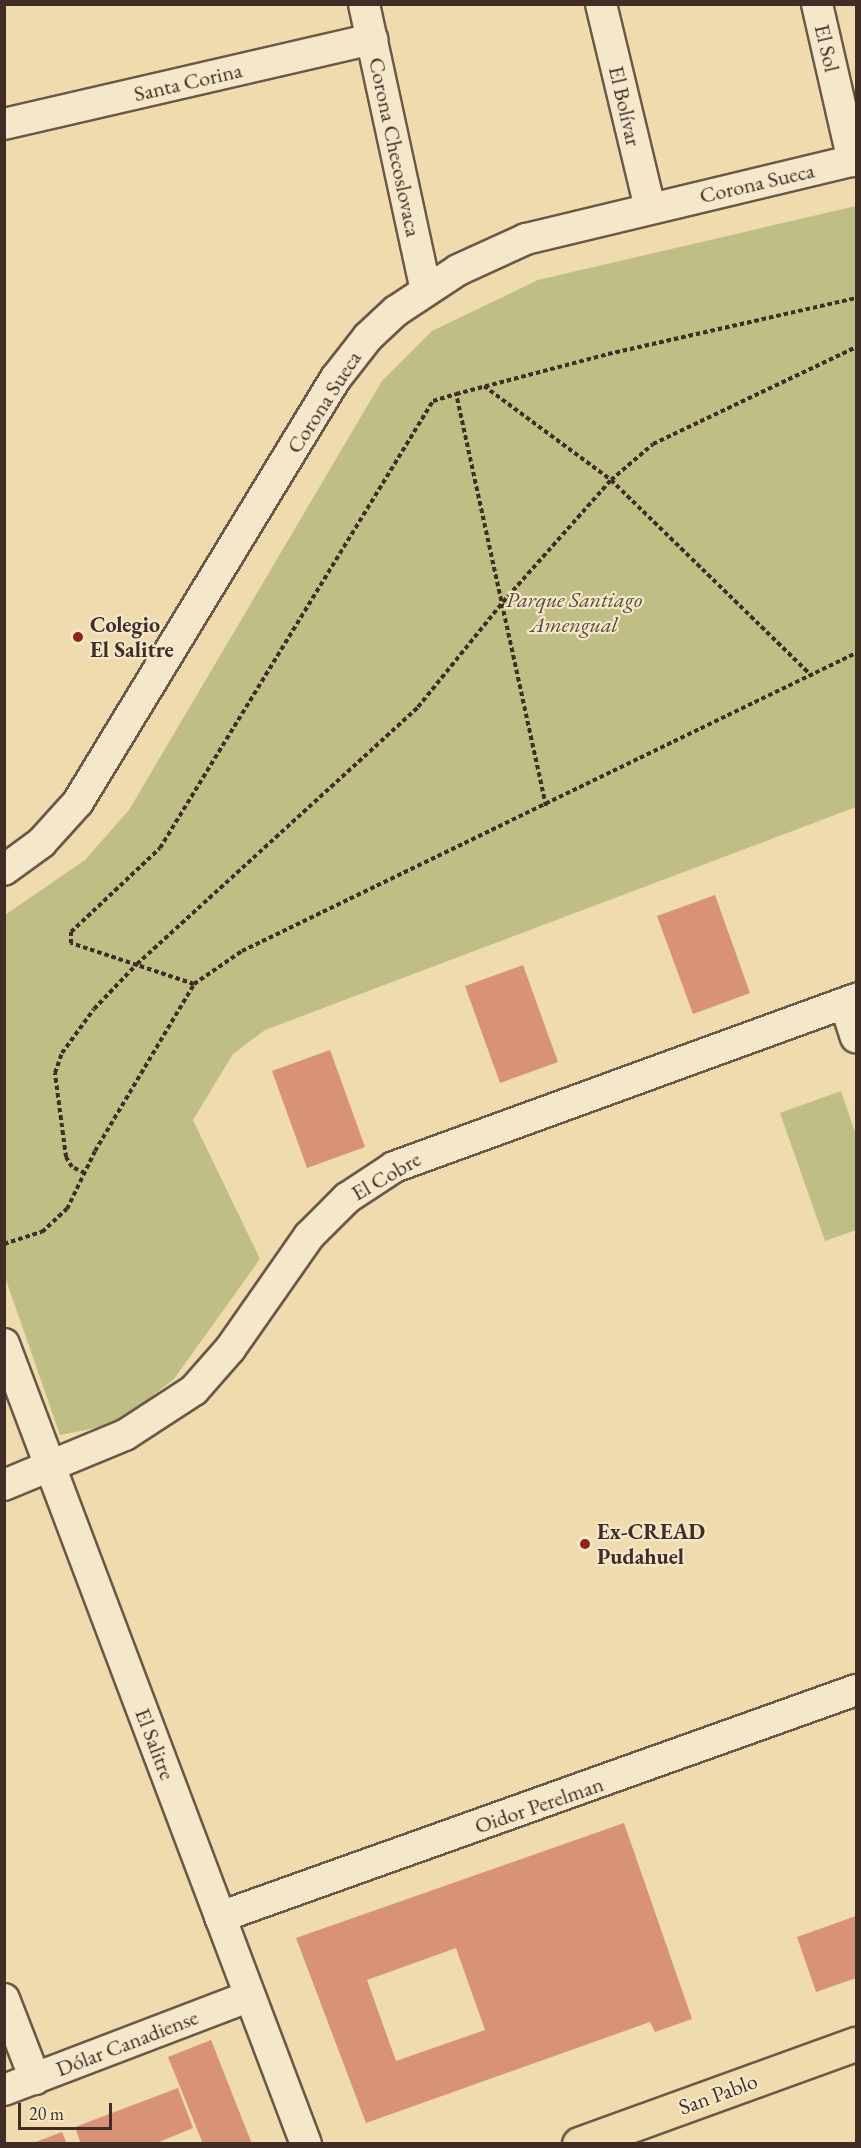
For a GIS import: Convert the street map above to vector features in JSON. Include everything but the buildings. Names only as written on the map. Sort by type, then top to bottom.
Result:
[{"type":"main road","name":"San Pablo","points":[[579,2144],[856,2044]]},
{"type":"street","name":"Corona Checoslovaca","points":[[364,4],[426,290]]},
{"type":"street","name":"El Bolívar","points":[[601,4],[650,208]]},
{"type":"street","name":"El Sol","points":[[817,4],[855,161]]},
{"type":"street","name":"Santa Corina","points":[[4,124],[372,39]]},
{"type":"street","name":"Corona Sueca","points":[[4,870],[41,843],[78,802],[348,360],[389,318],[426,290],[484,256],[526,239],[855,161]]},
{"type":"street","points":[[850,1002],[856,1037]]},
{"type":"street","name":"El Cobre","points":[[4,1485],[50,1468],[125,1435],[194,1390],[230,1349],[309,1236],[347,1198],[394,1167],[850,1002]]},
{"type":"street","name":"El Salitre","points":[[4,1344],[306,2144]]},
{"type":"street","name":"Oidor Perelman","points":[[220,1917],[856,1690]]},
{"type":"street","name":"Dólar Canadiense","points":[[4,2090],[250,1996]]},
{"type":"street","points":[[4,1999],[35,2079]]},
{"type":"path","points":[[194,984],[71,943],[71,932],[160,848],[433,402],[484,386],[856,298]]},
{"type":"path","points":[[85,1173],[72,1167],[66,1157],[55,1073],[62,1053],[74,1035],[137,964],[418,708],[503,602],[611,480],[653,444],[679,428],[856,347]]},
{"type":"path","points":[[484,386],[611,480],[812,676]]},
{"type":"path","points":[[456,394],[546,806]]},
{"type":"path","points":[[4,1244],[42,1232],[67,1209],[85,1173],[194,984],[242,951],[546,806],[856,653]]},
{"type":"green space","name":"Parque Santiago Amengual","points":[[856,206],[856,807],[265,1030],[233,1054],[193,1120],[260,1259],[174,1379],[116,1424],[60,1435],[5,1277],[5,915],[85,860],[129,810],[382,381],[432,331],[538,280]]},
{"type":"green space","points":[[841,1091],[856,1135],[856,1230],[825,1241],[780,1113]]},
{"type":"place","name":"Colegio El Salitre","points":[[78,637]]},
{"type":"place","name":"Ex-CREAD Pudahuel","points":[[585,1544]]}]
